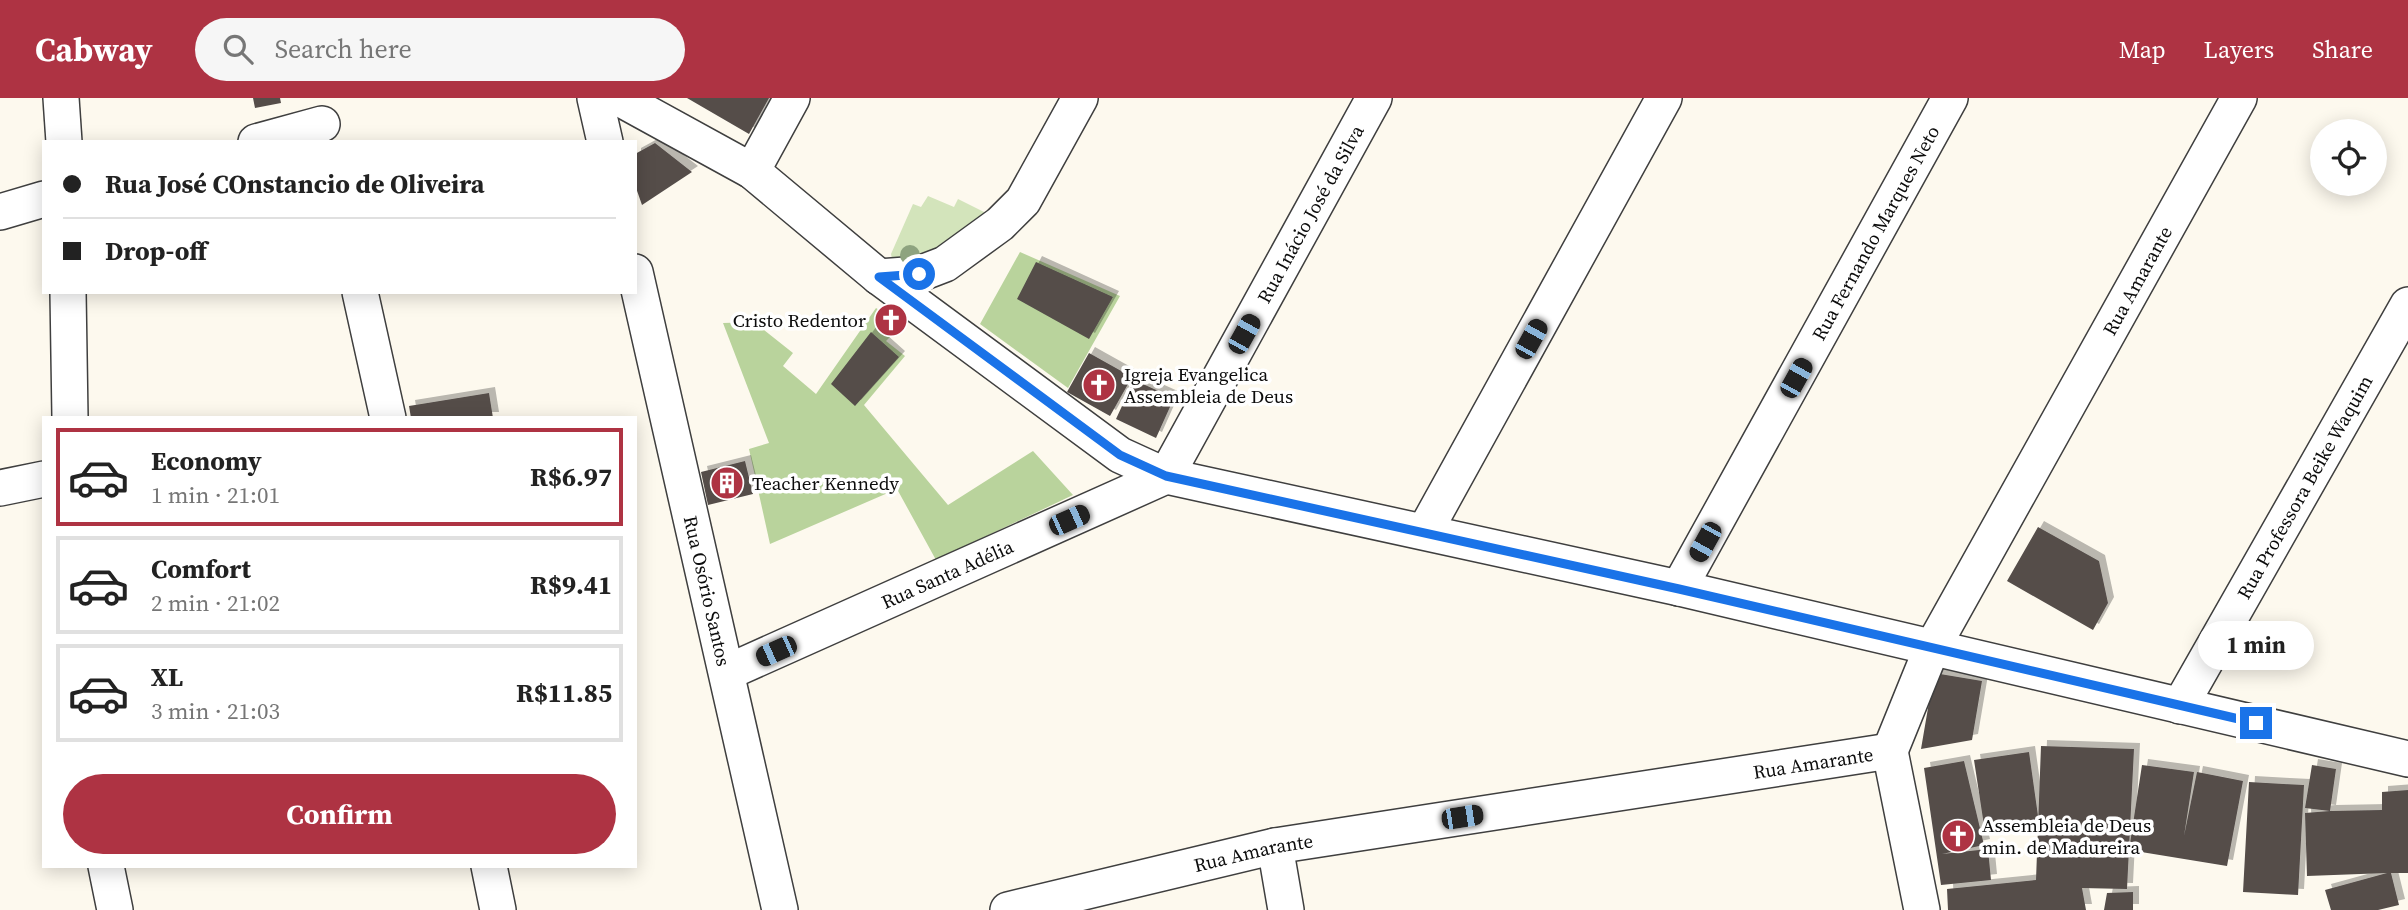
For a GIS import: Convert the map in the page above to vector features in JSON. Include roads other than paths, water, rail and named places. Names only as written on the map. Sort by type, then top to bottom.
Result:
[{"type":"street","points":[[61,98],[64,140]]},
{"type":"street","points":[[595,98],[605,140]]},
{"type":"street","points":[[619,98],[752,171],[879,277],[1120,455],[1166,476],[1425,531],[2408,759]]},
{"type":"street","points":[[752,171],[792,98]]},
{"type":"street","points":[[879,277],[919,274],[945,264],[1000,224],[1023,201],[1080,98]]},
{"type":"street","name":"Rua Inácio José da Silva","points":[[1166,476],[1374,98]]},
{"type":"street","points":[[1425,531],[1664,98]]},
{"type":"street","name":"Rua Fernando Marques Neto","points":[[1679,589],[1950,98]]},
{"type":"street","name":"Rua Amarante","points":[[1008,910],[1275,846],[1890,751],[1931,650],[2239,98]]},
{"type":"street","points":[[262,140],[321,121]]},
{"type":"street","points":[[0,212],[42,200]]},
{"type":"street","name":"Rua Osório Santos","points":[[637,281],[780,910]]},
{"type":"street","points":[[68,294],[70,416]]},
{"type":"street","points":[[360,294],[388,416]]},
{"type":"street","name":"Rua Professora Beike Waquim","points":[[2180,706],[2408,305]]},
{"type":"street","name":"Rua Santa Adélia","points":[[728,672],[1166,476]]},
{"type":"street","points":[[0,488],[42,479]]},
{"type":"street","points":[[1890,751],[1922,910]]},
{"type":"street","points":[[1275,846],[1286,910]]},
{"type":"street","points":[[106,868],[115,910]]},
{"type":"street","points":[[489,868],[498,910]]},
{"type":"place","name":"Cristo Redentor","points":[[891,320]]},
{"type":"place","name":"Igreja Evangelica Assembleia de Deus","points":[[1099,385]]},
{"type":"place","name":"Teacher Kennedy","points":[[727,483]]},
{"type":"place","name":"Assembleia de Deus min. de Madureira","points":[[1958,836]]}]
